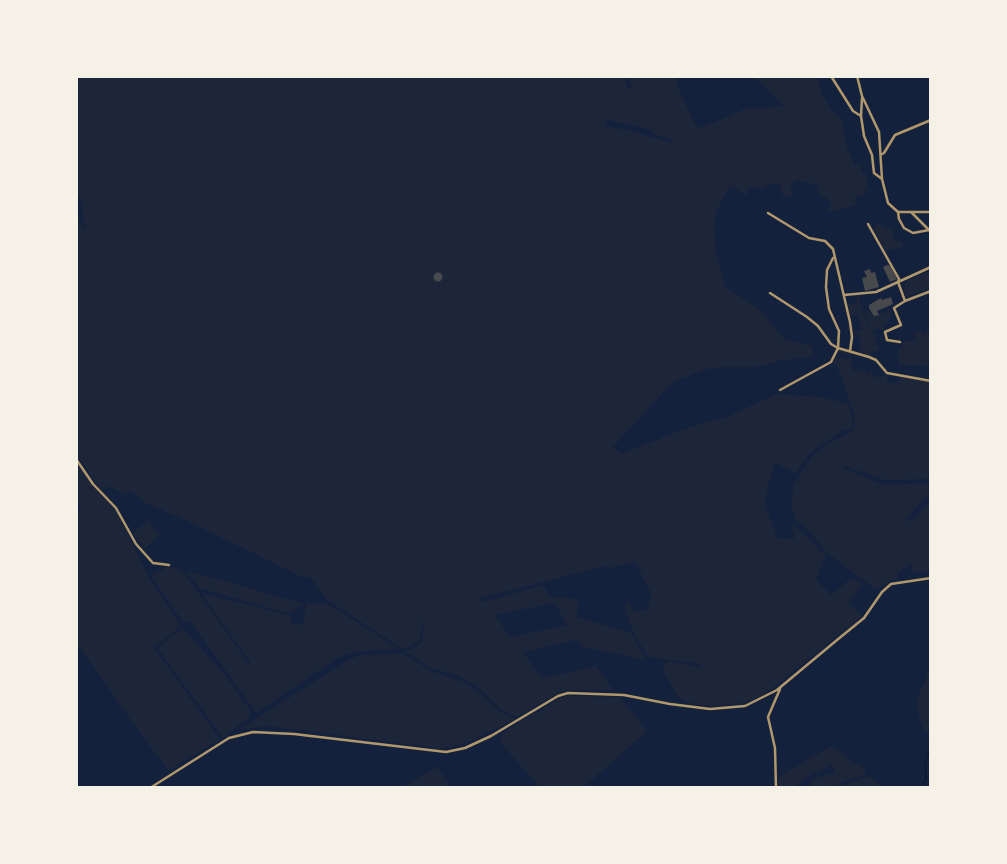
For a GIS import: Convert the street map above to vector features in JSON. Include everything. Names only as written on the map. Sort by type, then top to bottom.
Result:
[{"type":"street","points":[[831,76],[853,111],[861,116]]},
{"type":"street","points":[[857,76],[862,96],[877,124],[882,154],[882,179],[888,203],[898,212],[899,219],[904,228],[913,233],[930,231]]},
{"type":"street","points":[[862,96],[861,116],[864,136],[872,156],[874,173],[882,179]]},
{"type":"street","points":[[882,154],[896,135],[931,120]]},
{"type":"street","points":[[898,212],[931,212]]},
{"type":"street","points":[[911,212],[930,231]]},
{"type":"street","points":[[768,213],[809,238],[825,241],[833,249],[833,258],[844,295],[852,337],[850,351]]},
{"type":"street","points":[[868,224],[899,279],[898,282],[905,301]]},
{"type":"street","points":[[931,240],[931,245]]},
{"type":"street","points":[[780,390],[831,362],[838,348],[838,331],[829,309],[826,288],[827,270],[833,258]]},
{"type":"street","points":[[844,295],[876,292],[931,267]]},
{"type":"street","points":[[900,342],[887,340],[885,332],[901,325],[894,308],[905,301],[931,291]]},
{"type":"street","points":[[770,294],[807,317],[818,326],[831,344],[838,348],[876,360],[887,373],[931,380]]},
{"type":"street","points":[[76,459],[93,484],[116,508],[136,544],[153,563],[169,565]]},
{"type":"street","points":[[150,788],[229,738],[248,732],[294,734],[446,752],[465,748],[491,736],[558,696],[568,693],[624,694],[670,704],[719,709],[751,704],[781,687],[864,618],[890,584],[931,578]]},
{"type":"street","points":[[776,788],[776,748],[768,718],[781,687]]},
{"type":"shaded area","points":[[76,76],[625,76],[627,89],[633,87],[626,76],[677,76],[676,81],[681,95],[695,124],[701,128],[747,108],[761,109],[783,105],[754,76],[812,76],[817,78],[823,96],[835,114],[842,119],[847,148],[855,165],[861,164],[862,173],[866,173],[868,190],[864,190],[864,194],[855,197],[856,206],[826,212],[832,203],[817,192],[818,185],[798,180],[791,184],[792,197],[783,196],[780,184],[766,185],[765,188],[748,187],[747,196],[730,185],[716,212],[714,226],[716,252],[725,287],[759,309],[784,339],[811,346],[814,357],[783,360],[758,367],[707,369],[673,382],[613,447],[621,454],[687,428],[729,416],[776,394],[821,397],[848,404],[852,418],[852,428],[842,431],[810,453],[796,473],[775,463],[765,505],[778,539],[794,539],[792,523],[826,555],[816,579],[831,595],[851,578],[862,584],[848,603],[862,615],[861,617],[765,694],[744,703],[710,706],[689,703],[678,697],[662,669],[668,661],[701,667],[701,664],[648,657],[635,635],[625,610],[627,601],[635,612],[647,609],[652,595],[635,562],[608,568],[607,566],[480,598],[483,602],[543,585],[551,597],[578,599],[577,617],[631,633],[646,660],[582,647],[577,640],[523,652],[542,678],[596,666],[613,690],[562,691],[517,717],[502,710],[478,688],[459,676],[431,668],[405,651],[422,641],[424,623],[422,622],[420,640],[411,647],[402,649],[326,599],[311,578],[300,576],[181,518],[145,503],[130,490],[127,495],[107,486],[102,491],[76,454],[76,206],[80,224],[85,229],[80,194],[76,199]],"holes":[[[607,120],[653,130],[653,134],[673,140],[671,143],[629,130],[604,126]],[[554,603],[568,625],[511,637],[494,615]]]},
{"type":"shaded area","points":[[878,223],[886,228],[897,227],[891,230],[896,242],[902,241],[903,247],[886,251],[874,229]]},
{"type":"shaded area","points":[[931,270],[931,288],[906,297],[904,291],[906,281]]},
{"type":"shaded area","points":[[856,296],[859,296],[870,328],[865,312],[868,310],[874,316],[891,310],[892,315],[888,322],[894,325],[887,322],[884,324],[884,332],[879,328],[872,331],[879,348],[878,351],[871,351],[870,356],[859,352],[861,346],[858,334],[852,334],[852,332],[862,330],[858,314],[850,316],[848,305],[857,303]]},
{"type":"shaded area","points":[[931,328],[931,366],[898,365],[898,349],[903,348],[901,343],[916,339],[913,333],[921,330],[924,335]]},
{"type":"shaded area","points":[[838,348],[854,352],[851,365],[855,372],[859,369],[868,375],[871,370],[876,378],[887,375],[888,383],[899,382],[902,377],[931,382],[931,479],[885,480],[844,466],[843,468],[884,485],[931,483],[931,492],[906,519],[911,522],[931,499],[931,572],[913,573],[911,564],[898,573],[898,579],[891,580],[876,590],[828,554],[811,533],[796,520],[792,510],[793,485],[812,456],[821,448],[854,430],[854,416],[842,377],[833,359],[834,357],[852,359],[853,354],[835,352]]},
{"type":"shaded area","points":[[76,462],[93,487],[117,511],[149,578],[181,626],[154,648],[220,739],[169,771],[76,642],[76,515],[81,513],[76,496]]},
{"type":"shaded area","points":[[149,520],[160,535],[144,549],[133,533]]},
{"type":"shaded area","points":[[168,566],[182,570],[249,664],[251,663],[201,593],[291,616],[290,623],[303,625],[306,604],[324,603],[340,611],[399,649],[355,652],[336,659],[256,713],[190,621],[184,624],[151,576]]},
{"type":"shaded area","points":[[186,571],[304,604],[288,613],[244,601],[199,588]]},
{"type":"shaded area","points":[[183,628],[225,675],[250,710],[250,717],[223,738],[158,649],[159,646]]},
{"type":"shaded area","points":[[402,653],[433,672],[463,682],[477,690],[500,712],[515,719],[472,741],[449,748],[448,746],[444,749],[268,726],[239,730],[348,660],[361,655]]},
{"type":"shaded area","points":[[931,670],[931,732],[927,732],[923,729],[920,721],[917,703],[921,689],[926,681],[927,672]]},
{"type":"shaded area","points":[[566,696],[620,697],[647,731],[583,788],[541,788],[502,745],[500,738],[508,729],[534,713],[538,713],[557,699]]},
{"type":"shaded area","points":[[829,747],[843,753],[848,759],[866,769],[865,774],[830,788],[812,788],[810,780],[835,772],[832,765],[805,778],[794,788],[778,788],[778,777]]},
{"type":"shaded area","points":[[437,767],[450,784],[444,788],[401,788]]},
{"type":"shaded area","points":[[868,776],[885,788],[836,788]]},
{"type":"building","points":[[890,266],[897,279],[890,282],[883,267]]},
{"type":"building","points":[[870,269],[871,273],[875,272],[879,287],[865,291],[862,278],[867,277],[864,271]]},
{"type":"building","points":[[438,272],[443,277],[438,282],[433,277]]},
{"type":"building","points":[[891,297],[893,304],[877,311],[879,315],[874,316],[869,305],[881,298],[882,300]]},
{"type":"waterway","points":[[920,788],[926,779],[925,762],[930,749],[931,701]]}]
